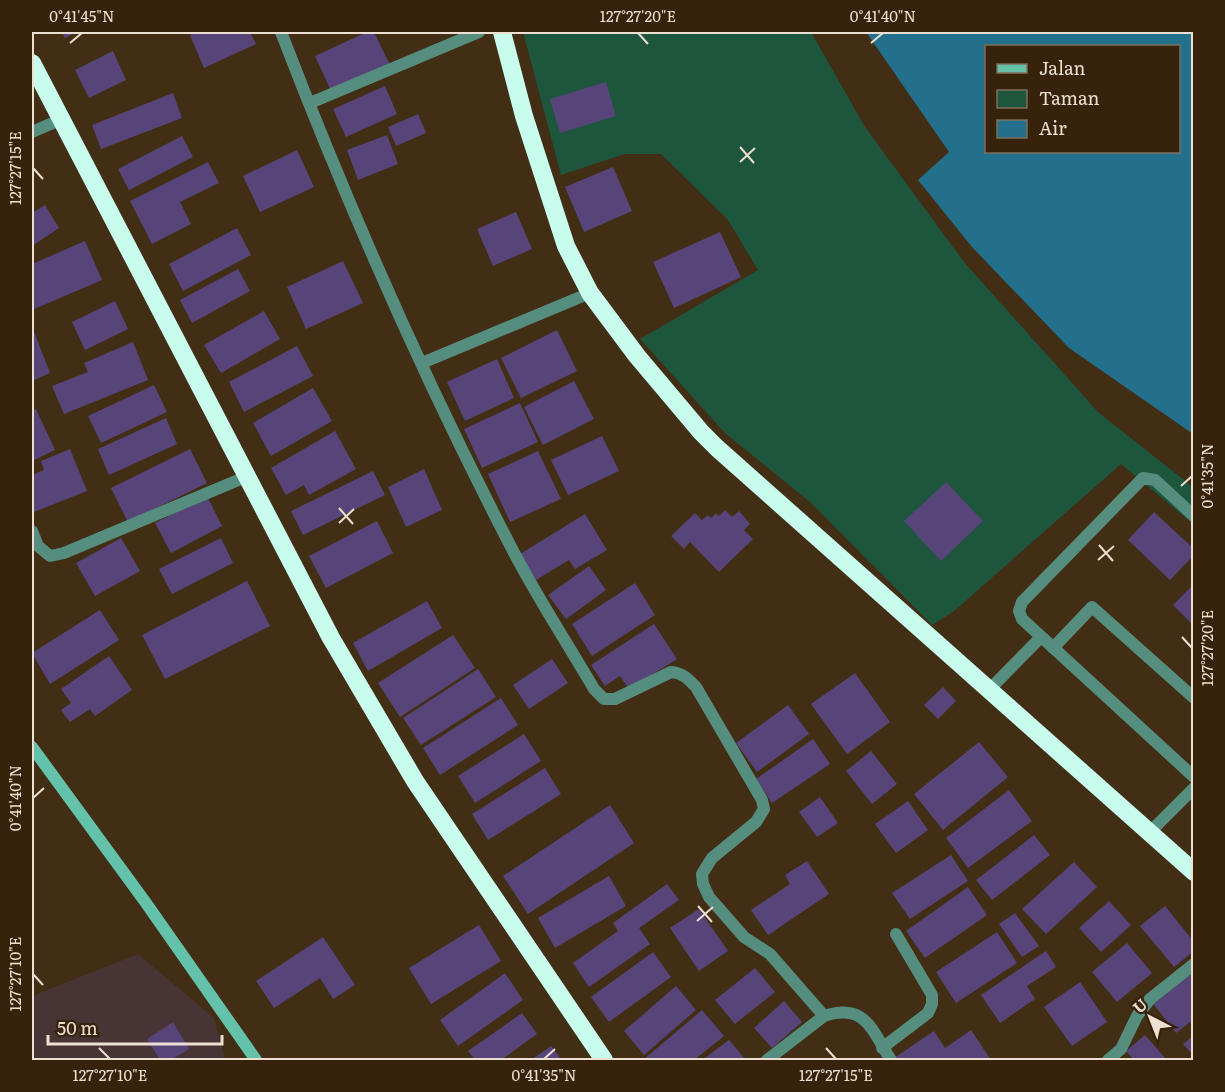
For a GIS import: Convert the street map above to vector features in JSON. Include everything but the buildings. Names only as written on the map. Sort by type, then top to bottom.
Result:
[{"type":"highway","points":[[502,32],[524,116],[566,246],[590,293],[637,356],[717,448],[1194,872]]},
{"type":"highway","points":[[32,63],[331,638],[415,781],[604,1060]]},
{"type":"street","points":[[282,32],[383,278],[422,363],[511,546],[594,689],[604,699],[615,699],[671,672],[688,678],[696,687],[756,788],[764,809],[756,822],[712,858],[702,874],[703,884],[708,897],[744,938],[770,954],[824,1016]]},
{"type":"street","points":[[310,103],[479,32]]},
{"type":"street","points":[[32,132],[62,119]]},
{"type":"street","points":[[422,363],[590,293]]},
{"type":"street","points":[[32,531],[38,546],[50,556],[64,553],[248,476]]},
{"type":"street","points":[[1194,516],[1155,480],[1143,478],[1022,602],[1019,611],[1022,619],[1194,777]]},
{"type":"street","points":[[1053,648],[1092,607],[1194,698]]},
{"type":"street","points":[[990,689],[1041,636]]},
{"type":"street","points":[[32,747],[146,903],[256,1060]]},
{"type":"street","points":[[1150,832],[1194,788]]},
{"type":"street","points":[[882,1048],[928,1012],[932,1004],[932,995],[896,934]]},
{"type":"street","points":[[1108,1060],[1121,1049],[1137,1016],[1150,999],[1194,964]]},
{"type":"street","points":[[767,1060],[824,1016],[846,1011],[859,1014],[891,1060]]},
{"type":"shaded area","points":[[138,954],[214,1018],[225,1060],[35,1060],[32,1054],[32,996]]},
{"type":"green space","points":[[523,32],[811,32],[865,127],[964,262],[1099,413],[1193,487],[1193,524],[1121,464],[953,612],[932,625],[811,503],[725,433],[640,339],[758,270],[728,220],[661,154],[625,154],[561,175]]},
{"type":"water","points":[[866,32],[1193,32],[1193,434],[1069,348],[972,247],[918,180],[949,152]]}]
